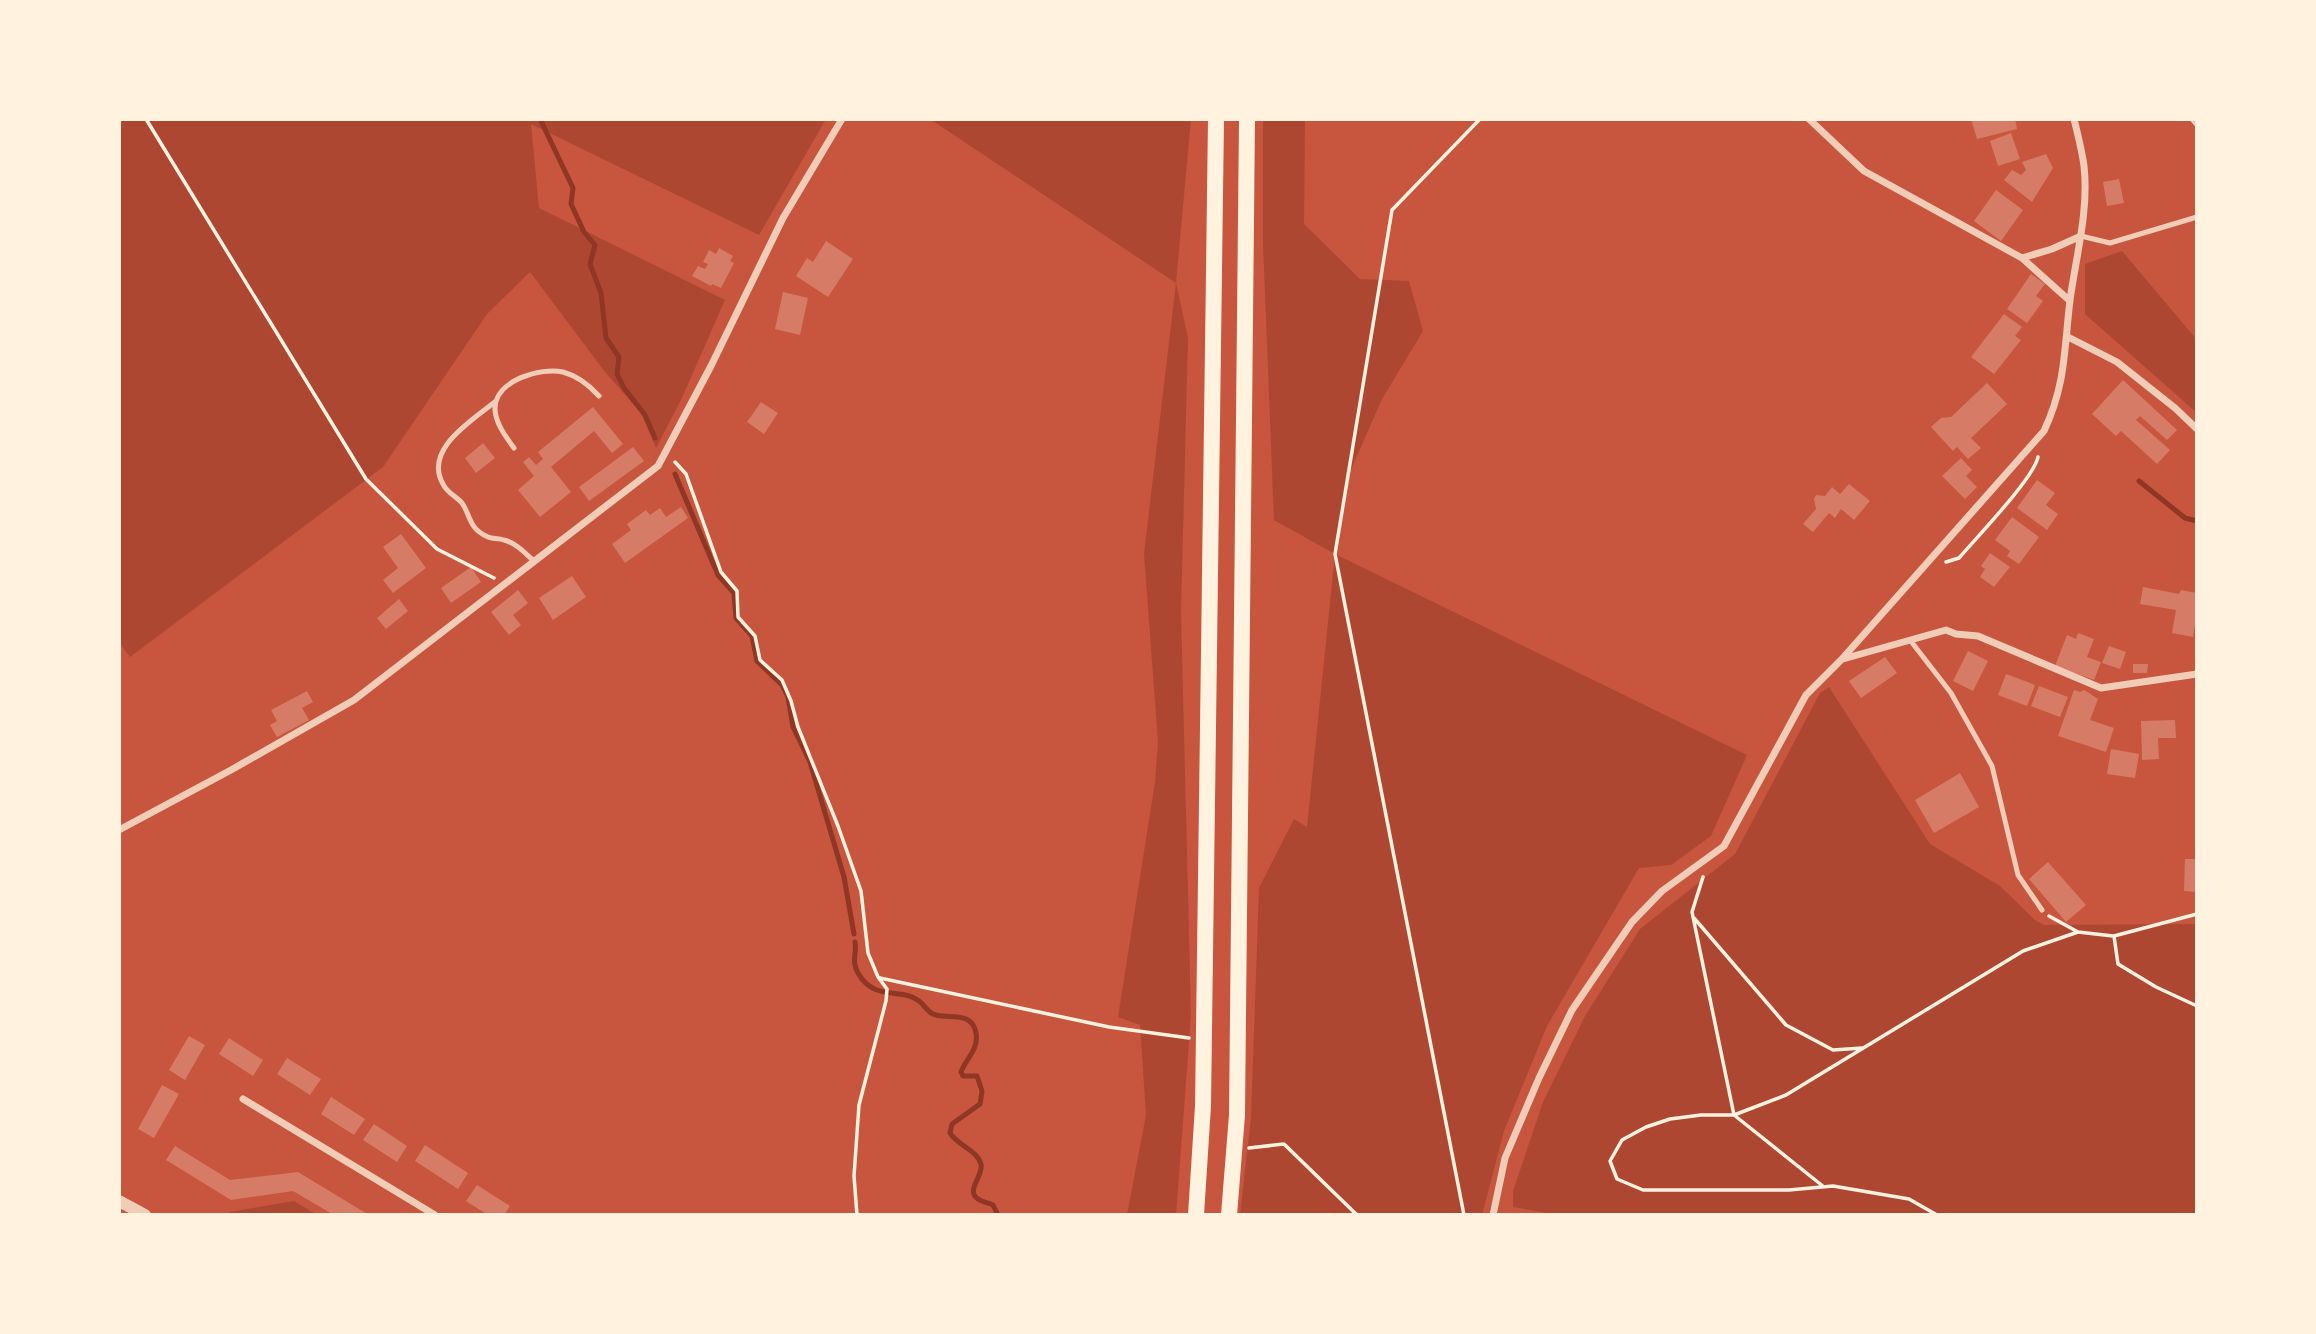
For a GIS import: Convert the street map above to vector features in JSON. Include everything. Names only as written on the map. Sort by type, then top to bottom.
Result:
[{"type":"highway","points":[[1196,1215],[1203,1106],[1216,119]]},
{"type":"highway","points":[[1229,1215],[1238,1019],[1247,119]]},
{"type":"street","points":[[119,830],[354,700],[659,466],[783,218],[842,119]]},
{"type":"street","points":[[1809,119],[1864,171],[2022,258],[2070,301]]},
{"type":"street","points":[[1493,1215],[1505,1158],[1539,1078],[1572,1010],[1632,922],[1662,891],[1724,846],[1806,695],[1842,659],[2044,431],[2059,394],[2085,199],[2084,166],[2074,119]]},
{"type":"street","points":[[2022,258],[2081,236]]},
{"type":"street","points":[[2068,337],[2118,362],[2197,429]]},
{"type":"street","points":[[1842,659],[1946,630],[1978,636],[2101,688],[2197,674]]},
{"type":"street","points":[[243,1099],[435,1215]]},
{"type":"street","points":[[119,1201],[145,1215]]},
{"type":"lane","points":[[2192,119],[2197,125]]},
{"type":"lane","points":[[2081,236],[2110,243],[2197,217]]},
{"type":"lane","points":[[534,561],[519,547],[505,540],[488,537],[474,527],[462,503],[450,495],[442,484],[438,471],[444,444],[496,401],[516,380],[543,372],[560,371],[588,384],[599,396]]},
{"type":"lane","points":[[496,401],[495,412],[501,430],[514,448]]},
{"type":"lane","points":[[1910,640],[1951,693],[1992,766],[2018,875],[2042,910]]},
{"type":"path","points":[[146,119],[366,479],[438,549],[506,584]]},
{"type":"path","points":[[1464,1215],[1335,554],[1392,210],[1480,119]]},
{"type":"path","points":[[1923,568],[1959,558],[2037,464],[2044,431]]},
{"type":"path","points":[[668,448],[686,474],[720,572],[737,591],[738,617],[755,636],[760,660],[782,680],[791,701],[798,727],[861,891],[868,953],[878,977],[887,989],[859,1105],[854,1176],[857,1215]]},
{"type":"path","points":[[1710,855],[1692,912],[1734,1115],[1824,1187]]},
{"type":"path","points":[[2042,910],[2054,920],[2078,932],[2114,936],[2197,914]]},
{"type":"path","points":[[1693,916],[1786,1025],[1833,1050],[1865,1048]]},
{"type":"path","points":[[1937,1215],[1909,1199],[1833,1186],[1789,1190],[1643,1190],[1617,1179],[1610,1161],[1622,1140],[1670,1119],[1734,1115],[1786,1095],[2023,951],[2078,932]]},
{"type":"path","points":[[2114,936],[2118,964],[2156,988],[2197,1006]]},
{"type":"path","points":[[878,977],[1109,1027],[1189,1038],[1188,1050]]},
{"type":"path","points":[[1234,1150],[1284,1144],[1357,1215]]},
{"type":"shaded area","points":[[119,119],[826,119],[759,235],[531,124],[539,208],[725,300],[681,400],[656,448],[641,413],[605,372],[530,272],[487,314],[383,467],[130,657],[119,642]]},
{"type":"shaded area","points":[[930,119],[1191,119],[1176,283]]},
{"type":"shaded area","points":[[1263,119],[1305,119],[1304,224],[1360,279],[1409,281],[1423,331],[1382,399],[1346,481],[1335,554],[1274,520],[1263,243]]},
{"type":"shaded area","points":[[2122,251],[2197,340],[2197,413],[2085,314],[2085,264]]},
{"type":"shaded area","points":[[1176,283],[1188,338],[1181,611],[1191,1016],[1176,1215],[1127,1215],[1146,1115],[1140,1025],[1118,1017],[1155,782],[1158,742],[1144,554]]},
{"type":"shaded area","points":[[1335,554],[1747,755],[1711,836],[1671,865],[1639,868],[1547,1026],[1504,1131],[1482,1215],[1240,1215],[1251,1118],[1259,888],[1294,819],[1307,827]]},
{"type":"shaded area","points":[[1829,687],[1930,844],[2000,886],[2035,920],[2044,925],[2197,924],[2197,1215],[1557,1215],[1513,1207],[1513,1191],[1543,1102],[1585,1016],[1640,929],[1735,854],[1820,693]]},
{"type":"shaded area","points":[[294,1201],[317,1215],[228,1215],[229,1212]]},
{"type":"building","points":[[1971,119],[2015,119],[2017,129],[1977,139]]},
{"type":"building","points":[[2011,133],[2020,159],[1998,166],[1990,141]]},
{"type":"building","points":[[2046,154],[2053,168],[2032,202],[2004,180],[2012,170],[2021,175],[2026,170],[2022,162]]},
{"type":"building","points":[[2119,179],[2124,203],[2107,206],[2103,182]]},
{"type":"building","points":[[1996,190],[2023,210],[2001,241],[1974,221]]},
{"type":"building","points":[[826,241],[853,259],[828,297],[796,276],[807,258],[813,262]]},
{"type":"building","points":[[719,248],[733,256],[730,261],[734,263],[721,288],[692,276],[698,266],[705,269],[708,264],[703,262],[709,250],[716,254]]},
{"type":"building","points":[[2031,274],[2045,284],[2036,296],[2043,301],[2027,323],[2007,309]]},
{"type":"building","points":[[783,292],[808,298],[800,335],[775,329]]},
{"type":"building","points":[[2004,314],[2022,327],[2015,336],[2021,340],[1994,374],[1971,357]]},
{"type":"building","points":[[2123,380],[2177,430],[2167,440],[2140,416],[2136,420],[2170,450],[2157,464],[2121,431],[2116,436],[2092,414]]},
{"type":"building","points":[[1987,383],[2007,404],[1971,438],[1981,448],[1968,459],[1957,447],[1953,451],[1931,427],[1941,418],[1951,417]]},
{"type":"building","points":[[761,402],[778,413],[764,434],[747,422]]},
{"type":"building","points":[[593,407],[623,444],[612,453],[594,431],[551,467],[571,492],[540,517],[518,490],[534,476],[523,462],[529,457],[536,465],[543,459],[538,452]]},
{"type":"building","points":[[483,443],[495,458],[476,473],[465,458]]},
{"type":"building","points":[[633,447],[644,461],[589,501],[579,487]]},
{"type":"building","points":[[1961,458],[1972,470],[1966,476],[1977,487],[1965,499],[1942,476]]},
{"type":"building","points":[[2037,480],[2055,493],[2046,505],[2058,514],[2047,530],[2017,508]]},
{"type":"building","points":[[1849,484],[1870,501],[1854,520],[1841,509],[1835,518],[1829,513],[1813,532],[1803,524],[1816,509],[1816,495],[1825,496],[1832,487],[1840,494]]},
{"type":"building","points":[[681,507],[688,518],[625,563],[612,544],[631,530],[627,524],[646,510],[650,515],[660,508],[666,517]]},
{"type":"building","points":[[2012,517],[2039,537],[2019,564],[2007,556],[2010,551],[1995,540]]},
{"type":"building","points":[[401,534],[426,568],[393,593],[383,580],[398,568],[383,547]]},
{"type":"building","points":[[1990,553],[2010,567],[1994,587],[1980,577],[1985,569],[1981,566]]},
{"type":"building","points":[[471,567],[481,582],[451,603],[441,588]]},
{"type":"building","points":[[572,576],[586,597],[553,620],[539,598]]},
{"type":"building","points":[[2143,587],[2179,594],[2181,590],[2197,593],[2193,637],[2172,633],[2176,610],[2140,604]]},
{"type":"building","points":[[518,590],[528,603],[513,615],[521,625],[509,635],[491,612]]},
{"type":"building","points":[[399,599],[408,611],[386,629],[377,618]]},
{"type":"building","points":[[2078,633],[2094,639],[2087,657],[2101,662],[2094,680],[2055,666],[2067,635],[2076,639]]},
{"type":"building","points":[[2109,646],[2126,652],[2120,669],[2102,663]]},
{"type":"building","points":[[1968,651],[1988,661],[1973,691],[1953,681]]},
{"type":"building","points":[[1885,657],[1897,673],[1861,698],[1849,681]]},
{"type":"building","points":[[2133,664],[2148,664],[2147,673],[2133,673]]},
{"type":"building","points":[[2006,674],[2035,685],[2027,706],[1998,695]]},
{"type":"building","points":[[2039,686],[2068,697],[2060,717],[2031,706]]},
{"type":"building","points":[[2074,690],[2084,690],[2098,699],[2090,720],[2114,728],[2106,752],[2058,736]]},
{"type":"building","points":[[307,691],[313,702],[302,708],[309,720],[277,737],[270,725],[277,721],[271,710]]},
{"type":"building","points":[[2175,720],[2176,738],[2158,738],[2159,759],[2142,760],[2141,721]]},
{"type":"building","points":[[2111,749],[2139,754],[2135,778],[2107,774]]},
{"type":"building","points":[[1960,773],[1979,807],[1934,833],[1915,800]]},
{"type":"building","points":[[2185,859],[2197,859],[2197,892],[2184,891]]},
{"type":"building","points":[[2048,862],[2086,905],[2066,922],[2029,879]]},
{"type":"building","points":[[189,1036],[205,1045],[185,1080],[169,1070]]},
{"type":"building","points":[[229,1038],[263,1060],[253,1076],[219,1054]]},
{"type":"building","points":[[287,1058],[321,1079],[310,1095],[277,1074]]},
{"type":"building","points":[[162,1085],[179,1094],[154,1138],[138,1129]]},
{"type":"building","points":[[331,1097],[365,1119],[354,1135],[321,1114]]},
{"type":"building","points":[[374,1124],[407,1146],[397,1162],[363,1140]]},
{"type":"building","points":[[425,1145],[468,1173],[458,1189],[415,1161]]},
{"type":"building","points":[[175,1146],[230,1180],[298,1172],[369,1215],[334,1215],[293,1191],[231,1200],[166,1160]]},
{"type":"building","points":[[477,1185],[510,1206],[504,1215],[488,1215],[466,1201]]},
{"type":"waterway","points":[[540,119],[573,188],[571,204],[584,232],[595,245],[590,264],[601,293],[606,338],[619,357],[617,374],[624,388],[645,415],[655,438]]},
{"type":"waterway","points":[[675,474],[718,575],[734,593],[736,618],[752,636],[757,661],[782,685],[788,697],[793,727],[810,762],[844,877],[854,934]]},
{"type":"waterway","points":[[2139,481],[2185,518],[2197,521]]},
{"type":"waterway","points":[[855,942],[856,969],[872,988],[912,997],[933,1014],[960,1017],[974,1026],[976,1044],[961,1072],[963,1076],[977,1076],[982,1091],[980,1104],[952,1124],[950,1133],[979,1159],[981,1168],[973,1192],[980,1200],[993,1205],[998,1215]]}]
